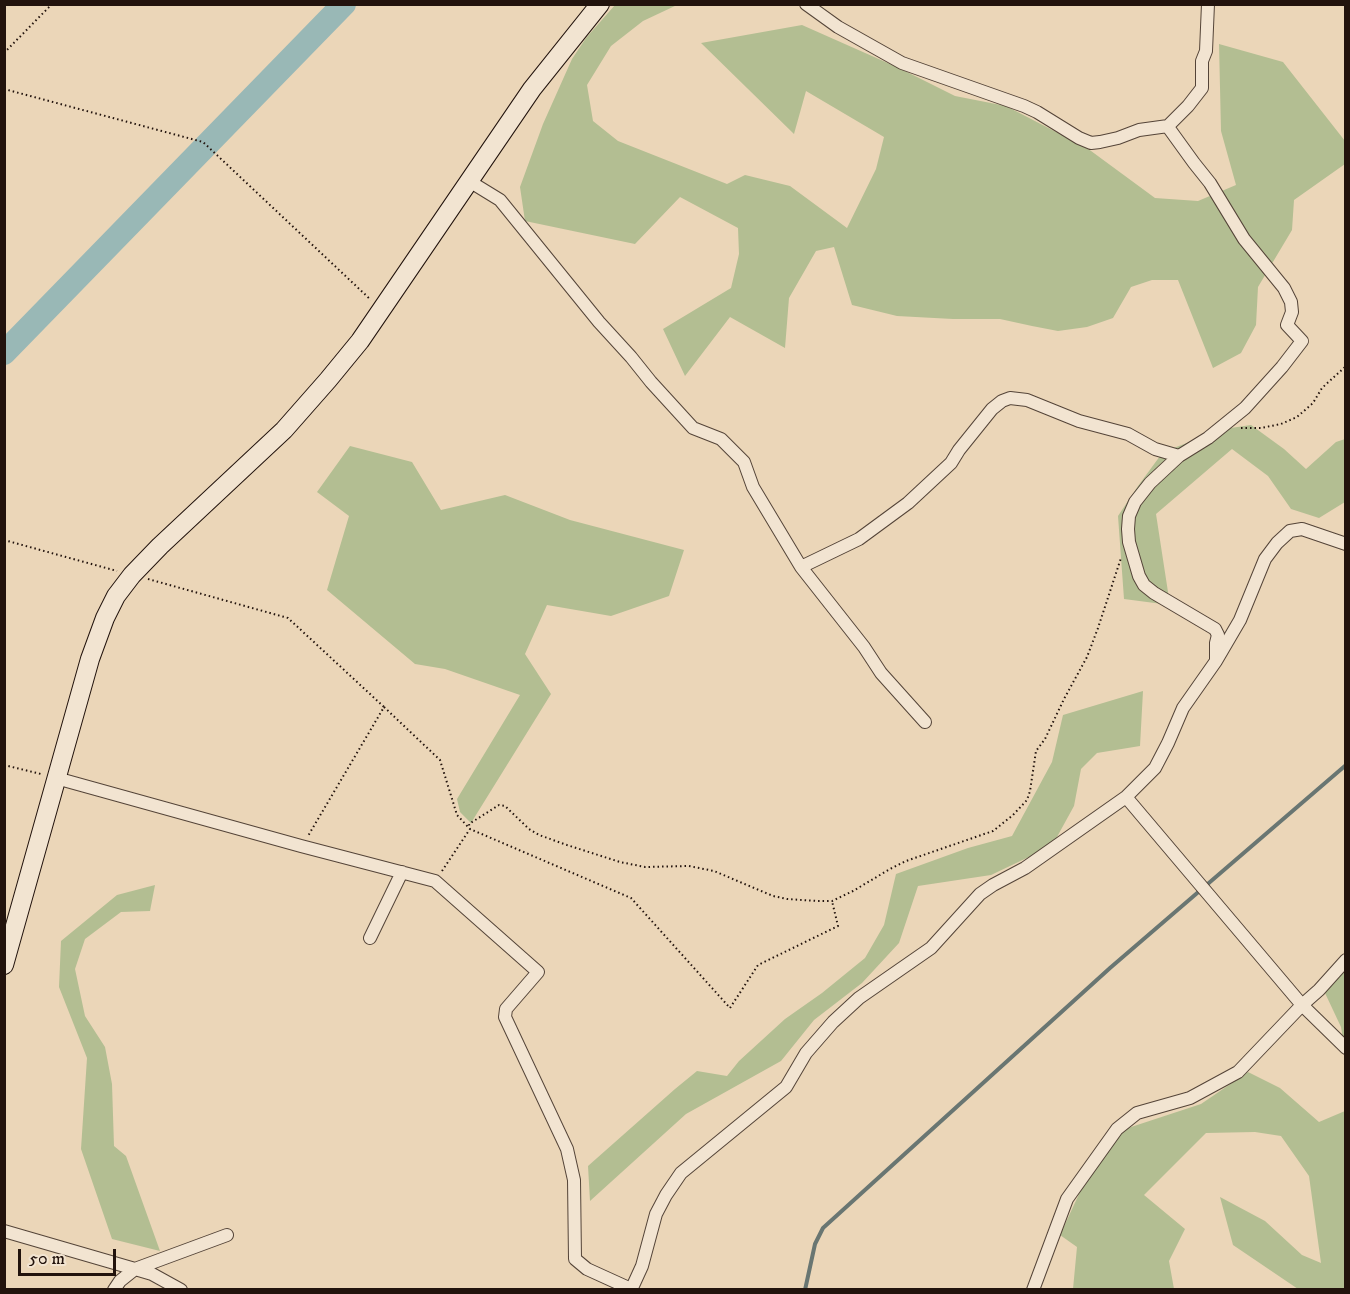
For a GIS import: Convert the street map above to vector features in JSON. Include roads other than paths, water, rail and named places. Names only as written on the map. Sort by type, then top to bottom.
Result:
[{"type":"street","points":[[4,965],[96,637],[116,596],[132,575],[160,546],[284,430],[360,341],[532,89],[600,4]]},
{"type":"street","points":[[806,4],[838,27],[902,63],[1024,106],[1091,143],[1118,138],[1139,130],[1168,126],[1188,106],[1202,88],[1202,61],[1206,51],[1208,4]]},
{"type":"street","points":[[1168,126],[1210,183],[1244,239],[1284,288],[1291,302],[1292,312],[1287,325],[1302,341],[1245,408],[1208,438],[1179,456],[1150,483],[1135,502],[1130,516],[1128,534],[1132,558],[1144,585],[1215,628],[1218,635],[1216,661]]},
{"type":"street","points":[[469,181],[500,200],[599,322],[693,428],[721,440],[744,462],[753,487],[801,567],[864,646],[881,673],[926,722]]},
{"type":"street","points":[[801,567],[859,539],[908,503],[951,463],[966,440],[992,409],[1010,398],[1027,400],[1079,421],[1128,434],[1155,449],[1179,456]]},
{"type":"street","points":[[56,778],[435,881],[538,972],[506,1009],[505,1017],[567,1149],[574,1180],[575,1260],[587,1269],[631,1289],[642,1266],[656,1214],[681,1173],[786,1087],[806,1053],[833,1022],[859,998],[931,948],[980,894],[1025,868],[1126,797],[1155,768],[1183,708],[1216,661],[1240,620],[1265,559],[1276,543],[1290,531],[1302,529],[1346,544]]},
{"type":"street","points":[[1126,797],[1302,1005],[1346,1048]]},
{"type":"street","points":[[370,938],[402,872]]},
{"type":"street","points":[[1033,1290],[1067,1199],[1117,1129],[1137,1113],[1190,1098],[1238,1072],[1346,960]]},
{"type":"street","points":[[4,1231],[152,1274],[181,1290]]},
{"type":"street","points":[[114,1290],[120,1281],[135,1269],[227,1235]]},
{"type":"waterway","points":[[4,353],[344,4]]},
{"type":"waterway","points":[[805,1290],[815,1244],[823,1228],[1110,968],[1346,765]]}]
